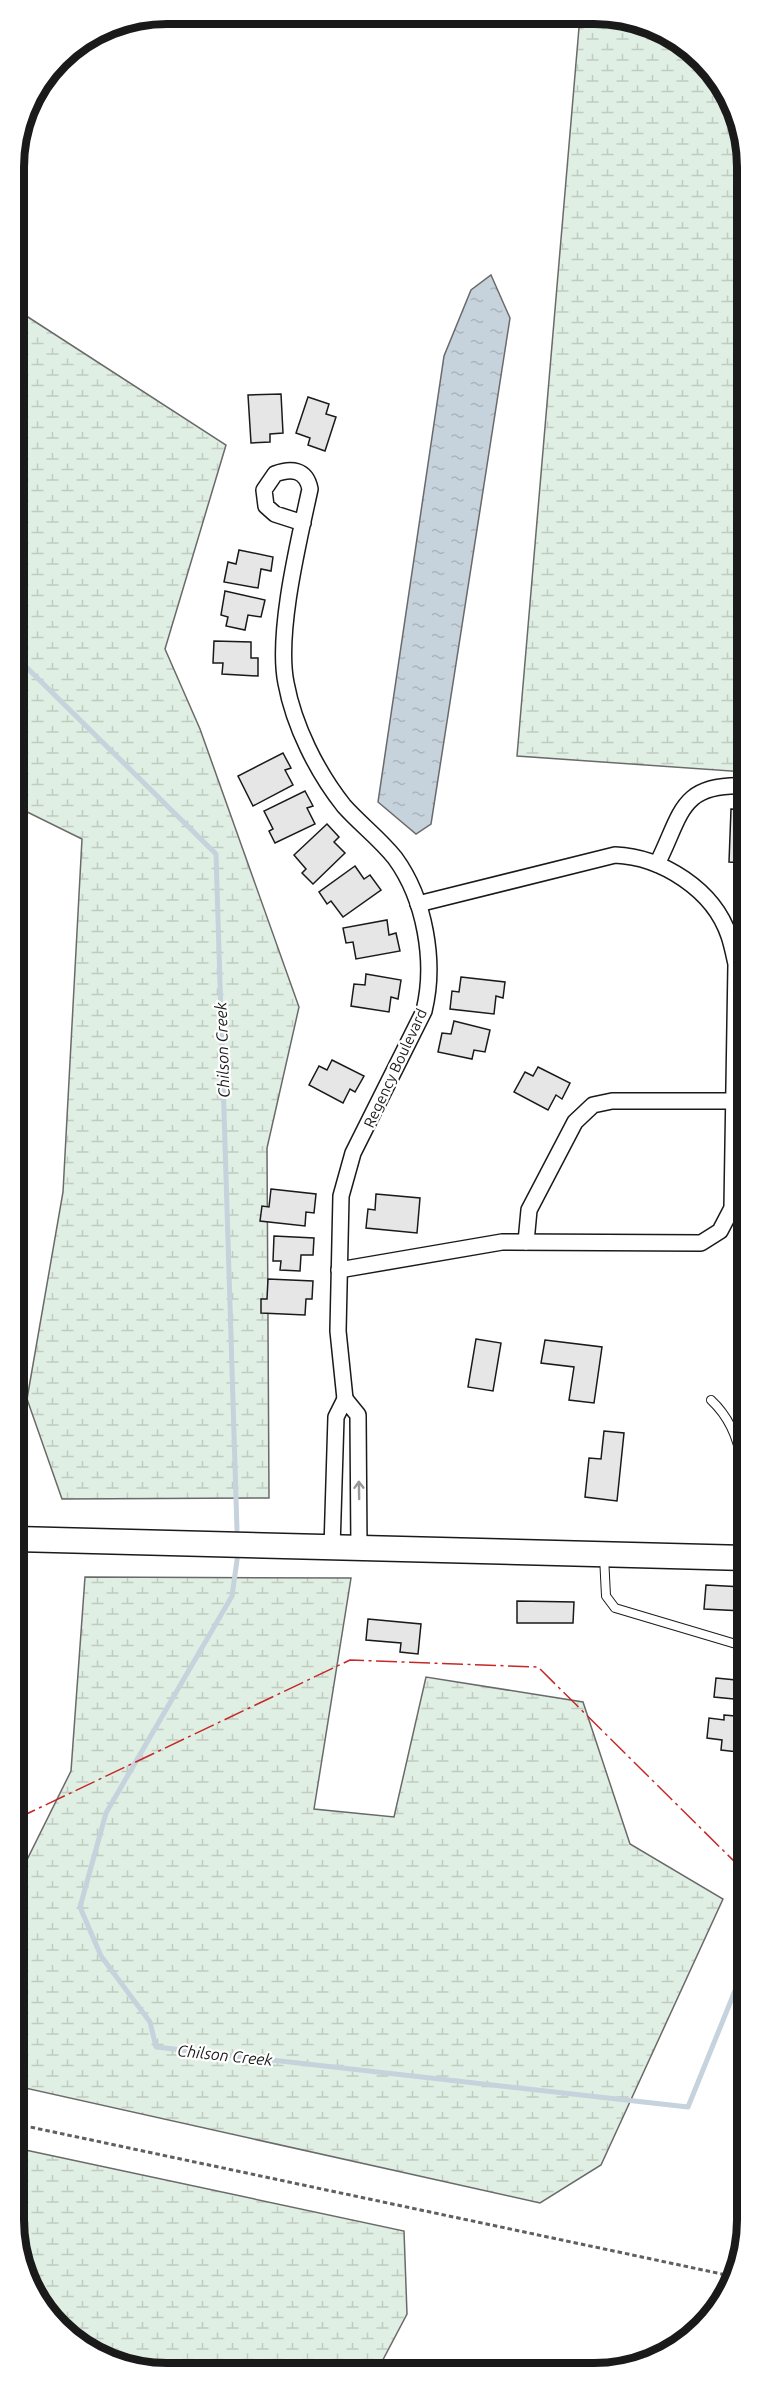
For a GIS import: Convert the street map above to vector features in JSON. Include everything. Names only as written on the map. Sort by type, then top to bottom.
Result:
[{"type":"main road","points":[[24,1534],[359,1549],[737,1558]]},
{"type":"street","name":"Regency Boulevard","points":[[303,523],[285,627],[286,683],[310,753],[328,784],[344,806],[394,858],[418,904],[428,952],[429,992],[416,1030],[353,1153],[341,1196],[338,1331],[345,1400],[336,1417],[332,1548]]},
{"type":"street","points":[[657,864],[687,801],[714,786],[737,786]]},
{"type":"street","points":[[418,904],[615,855],[633,855],[669,867],[695,888],[718,915],[729,935],[736,963],[737,984]]},
{"type":"street","points":[[339,1270],[476,1245],[526,1242],[701,1244],[711,1239],[727,1222],[732,1208],[733,1101],[737,1070]]},
{"type":"street","points":[[526,1242],[529,1210],[575,1122],[588,1109],[612,1101],[733,1101]]},
{"type":"street","name":"Regency Boulevard","points":[[345,1400],[358,1415],[359,1549]]},
{"type":"lane","points":[[711,1400],[732,1427],[737,1438]]},
{"type":"lane","points":[[604,1555],[606,1596],[615,1608],[737,1644]]},
{"type":"path","points":[[24,2126],[726,2275]]},
{"type":"green space","points":[[579,24],[613,25],[640,32],[666,43],[695,66],[718,95],[726,112],[736,148],[737,771],[517,756]]},
{"type":"green space","points":[[24,314],[226,445],[165,649],[200,729],[299,1007],[267,1148],[269,1498],[62,1499],[27,1399],[63,1192],[82,839],[24,810]]},
{"type":"green space","points":[[85,1577],[351,1578],[314,1809],[394,1817],[426,1677],[583,1702],[630,1844],[723,1899],[601,2165],[540,2203],[24,2088],[24,1866],[71,1771]]},
{"type":"green space","points":[[24,2150],[404,2231],[407,2314],[381,2363],[157,2363],[121,2355],[104,2348],[80,2334],[66,2321],[53,2307],[35,2275],[25,2239]]},
{"type":"water","points":[[491,275],[510,318],[431,824],[416,834],[378,802],[444,356],[471,290]]},
{"type":"building","points":[[281,394],[283,433],[270,434],[270,442],[251,443],[248,395]]},
{"type":"building","points":[[308,397],[329,404],[326,414],[336,417],[325,451],[308,445],[310,438],[296,433]]},
{"type":"building","points":[[239,550],[273,557],[271,571],[261,569],[258,588],[224,582],[228,562],[236,564]]},
{"type":"building","points":[[225,591],[265,600],[261,617],[248,615],[245,630],[226,626],[228,617],[221,615]]},
{"type":"building","points":[[214,641],[251,642],[251,658],[258,658],[258,676],[222,674],[223,663],[213,663]]},
{"type":"building","points":[[283,753],[291,768],[285,770],[293,785],[253,806],[238,776]]},
{"type":"building","points":[[305,791],[313,806],[307,808],[315,824],[275,843],[269,831],[273,829],[264,811]]},
{"type":"building","points":[[731,809],[737,809],[737,862],[729,862]]},
{"type":"building","points":[[327,824],[339,837],[334,842],[345,853],[313,884],[302,873],[306,869],[294,855]]},
{"type":"building","points":[[355,866],[364,879],[370,875],[381,890],[343,917],[331,901],[327,904],[319,892]]},
{"type":"building","points":[[387,920],[389,935],[396,933],[400,951],[356,959],[353,942],[346,943],[343,928]]},
{"type":"building","points":[[366,974],[401,980],[398,999],[391,997],[389,1012],[351,1006],[354,984],[365,985]]},
{"type":"building","points":[[461,977],[505,982],[503,998],[496,996],[494,1014],[450,1009],[452,991],[459,992]]},
{"type":"building","points":[[454,1021],[490,1030],[485,1052],[474,1050],[472,1059],[438,1052],[442,1033],[451,1034]]},
{"type":"building","points":[[332,1060],[364,1076],[355,1092],[350,1089],[343,1103],[309,1085],[319,1066],[327,1070]]},
{"type":"building","points":[[538,1067],[570,1083],[562,1099],[556,1095],[548,1110],[514,1092],[525,1072],[533,1076]]},
{"type":"building","points":[[271,1189],[316,1194],[314,1213],[306,1212],[305,1226],[260,1221],[262,1206],[269,1207]]},
{"type":"building","points":[[376,1194],[420,1198],[417,1233],[366,1228],[368,1209],[375,1210]]},
{"type":"building","points":[[274,1236],[314,1238],[313,1255],[301,1255],[300,1271],[280,1270],[281,1261],[273,1261]]},
{"type":"building","points":[[268,1279],[313,1281],[312,1299],[306,1299],[305,1315],[261,1313],[261,1299],[267,1299]]},
{"type":"building","points":[[476,1339],[501,1343],[493,1391],[468,1387]]},
{"type":"building","points":[[545,1340],[602,1347],[594,1403],[569,1400],[574,1367],[541,1363]]},
{"type":"building","points":[[604,1431],[624,1433],[617,1501],[585,1497],[589,1458],[601,1459]]},
{"type":"building","points":[[706,1585],[737,1587],[737,1611],[704,1609]]},
{"type":"building","points":[[517,1601],[574,1602],[573,1623],[517,1623]]},
{"type":"building","points":[[368,1619],[421,1624],[418,1654],[400,1652],[401,1643],[366,1640]]},
{"type":"building","points":[[716,1678],[737,1680],[737,1699],[714,1697]]},
{"type":"building","points":[[724,1715],[737,1716],[737,1752],[721,1750],[722,1740],[707,1738],[709,1718],[724,1720]]},
{"type":"waterway","name":"Chilson Creek","points":[[24,665],[216,854],[237,1530]]},
{"type":"waterway","name":"Chilson Creek","points":[[238,1553],[232,1596],[106,1813],[80,1907],[101,1956],[150,2022],[156,2047],[688,2107],[737,1986]]},
{"type":"power","points":[[24,1815],[350,1660],[538,1667],[737,1864]]}]
